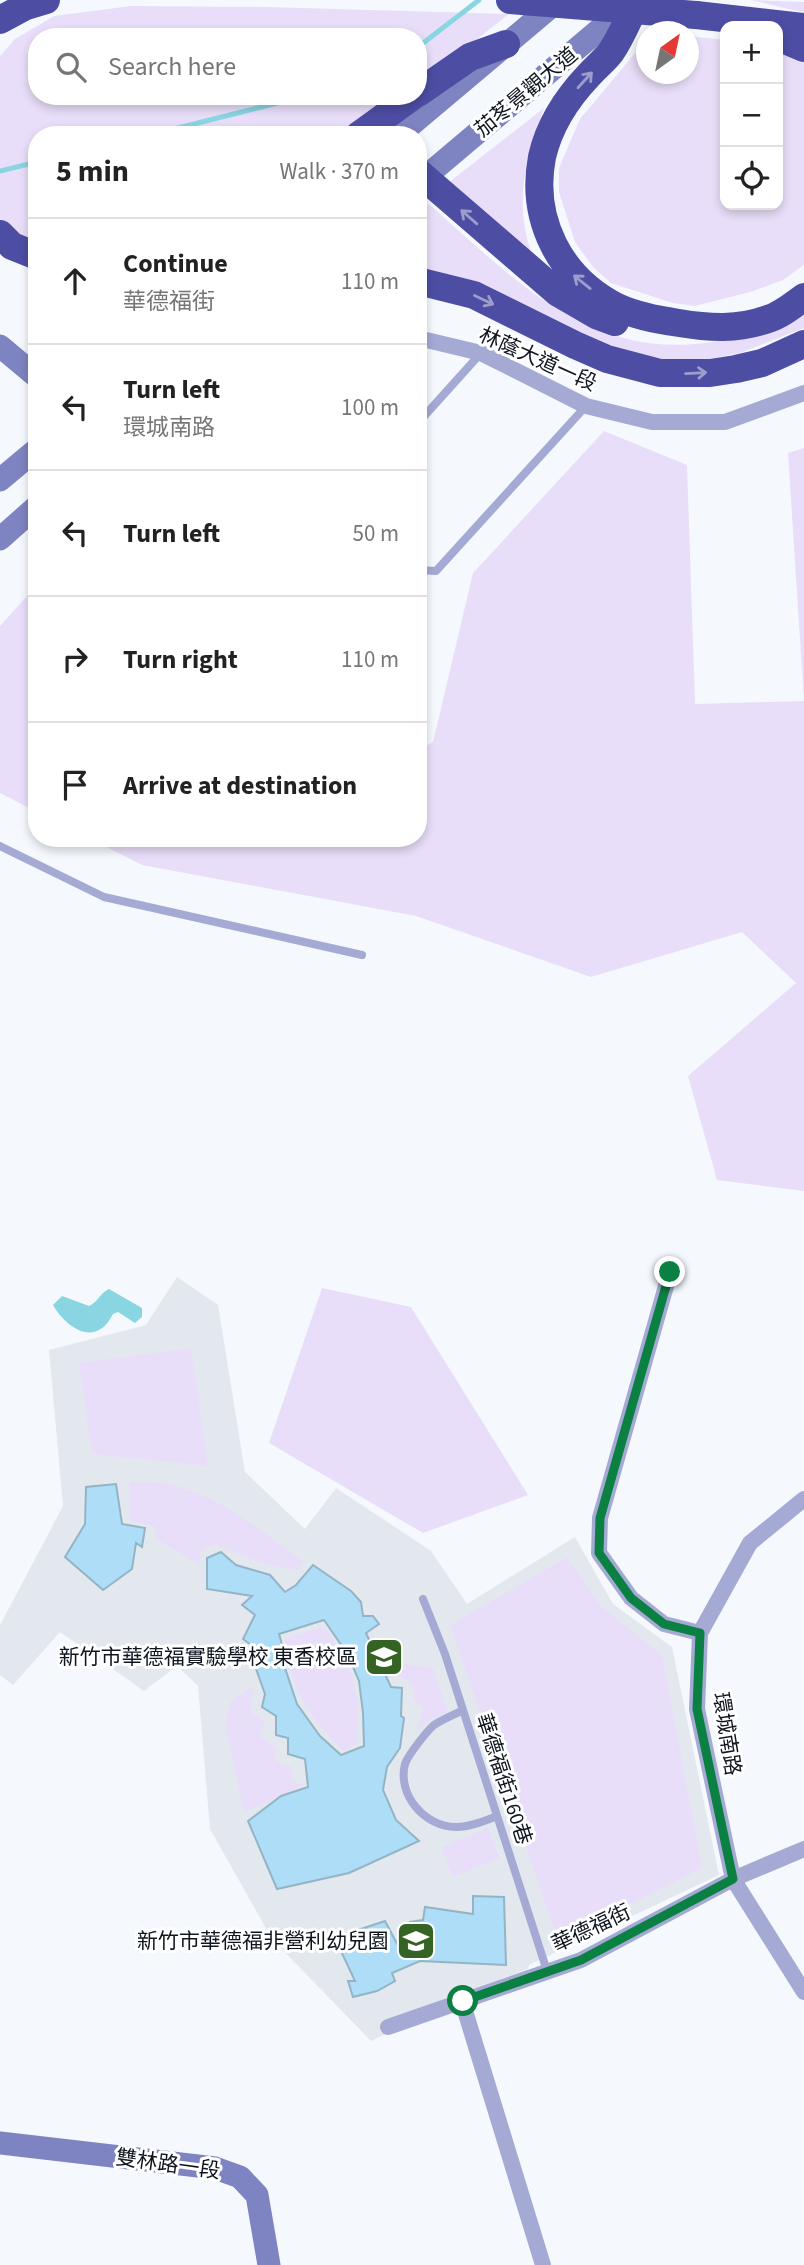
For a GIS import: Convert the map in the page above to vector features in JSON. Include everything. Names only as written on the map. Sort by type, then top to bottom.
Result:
[{"type":"highway","points":[[0,20],[26,6],[46,0]]},
{"type":"highway","points":[[510,0],[804,27]]},
{"type":"highway","points":[[636,0],[611,52],[567,100],[548,137],[542,157],[538,197],[558,254],[571,273],[616,306],[654,319],[721,329]]},
{"type":"highway","points":[[696,15],[720,21]]},
{"type":"highway","points":[[783,39],[804,48]]},
{"type":"highway","points":[[427,87],[470,57],[506,44]]},
{"type":"highway","points":[[371,126],[401,105]]},
{"type":"highway","points":[[427,184],[558,293],[596,315],[628,326],[660,332],[721,329],[770,319],[804,297]]},
{"type":"highway","points":[[0,234],[12,246],[28,252]]},
{"type":"highway","points":[[427,283],[474,295],[523,321],[607,359],[660,373],[736,369],[762,363],[804,344]]},
{"type":"main road","points":[[410,126],[559,0]]},
{"type":"main road","name":"茄苳景觀大道","points":[[427,172],[636,0]]},
{"type":"main road","points":[[0,345],[28,369]]},
{"type":"main road","points":[[0,480],[28,457]]},
{"type":"main road","points":[[0,539],[28,514]]},
{"type":"main road","name":"雙林路一段","points":[[0,2143],[215,2168],[240,2177],[257,2195],[269,2265]]},
{"type":"street","name":"林蔭大道一段","points":[[427,340],[481,353],[586,406],[652,422],[725,422],[804,393]]},
{"type":"street","points":[[670,1272],[600,1518],[599,1553],[631,1598],[664,1624],[700,1633]]},
{"type":"street","name":"環城南路","points":[[803,1989],[733,1879],[697,1709],[700,1633],[750,1543],[804,1499]]},
{"type":"street","name":"華德福街","points":[[388,2026],[581,1960],[733,1879],[804,1849]]},
{"type":"street","points":[[463,2001],[543,2265]]},
{"type":"lane","points":[[427,413],[481,353]]},
{"type":"lane","points":[[427,570],[436,571],[586,406]]},
{"type":"lane","points":[[0,846],[104,897],[362,955]]},
{"type":"lane","name":"華德福街160巷","points":[[423,1599],[445,1654],[547,1971]]},
{"type":"lane","points":[[463,1710],[434,1726],[416,1747],[405,1763],[404,1783],[411,1801],[421,1815],[434,1823],[455,1828],[497,1816]]},
{"type":"shaded area","points":[[751,0],[804,2],[804,12],[797,11]]},
{"type":"shaded area","points":[[131,6],[509,14],[427,76],[427,28],[34,28],[54,16]]},
{"type":"shaded area","points":[[28,31],[28,105],[384,105],[354,126],[28,126],[28,240],[0,221],[0,56],[15,39]]},
{"type":"shaded area","points":[[699,37],[720,39],[720,210],[783,210],[783,52],[804,62],[804,265],[783,280],[750,292],[695,306],[673,303],[611,283],[594,268],[575,242],[559,192],[559,168],[580,119],[636,52],[636,84],[699,84]]},
{"type":"shaded area","points":[[544,108],[528,157],[523,191],[524,225],[540,273],[448,183]]},
{"type":"shaded area","points":[[429,204],[532,292],[568,315],[606,332],[646,343],[690,344],[756,332],[804,313],[804,328],[740,353],[704,360],[674,362],[608,350],[486,285],[427,269]]},
{"type":"shaded area","points":[[604,431],[687,465],[695,704],[804,701],[804,1191],[717,1180],[688,1076],[796,983],[742,932],[591,977],[416,916],[142,865],[107,847],[427,847],[427,745],[433,742],[473,573]]},
{"type":"shaded area","points":[[804,448],[804,701],[788,453]]},
{"type":"shaded area","points":[[28,595],[28,807],[0,793],[0,626]]},
{"type":"shaded area","name":"新竹市華德福實驗學校 東香校區","points":[[177,1277],[218,1305],[245,1472],[305,1529],[336,1488],[431,1551],[467,1604],[575,1537],[613,1604],[672,1647],[719,1875],[529,1965],[528,1969],[371,2041],[272,1939],[210,1829],[198,1686],[177,1666],[144,1691],[60,1632],[13,1685],[0,1675],[0,1625],[63,1506],[49,1350],[146,1325]]},
{"type":"shaded area","points":[[322,1288],[411,1307],[528,1495],[423,1533],[269,1443]]},
{"type":"shaded area","points":[[191,1348],[208,1466],[92,1454],[79,1363]]},
{"type":"shaded area","points":[[130,1482],[168,1484],[208,1498],[257,1527],[303,1561],[298,1570],[263,1564],[215,1544],[201,1551],[200,1565],[156,1539],[154,1526],[130,1521]]},
{"type":"shaded area","points":[[567,1557],[601,1606],[662,1655],[702,1868],[558,1941],[450,1625]]},
{"type":"shaded area","points":[[324,1626],[344,1654],[358,1701],[358,1744],[343,1751],[319,1724],[303,1700],[292,1674],[284,1639]]},
{"type":"shaded area","points":[[389,1662],[433,1668],[448,1712],[431,1719],[416,1731],[423,1709],[414,1699],[413,1684],[398,1676]]},
{"type":"shaded area","points":[[253,1687],[251,1713],[265,1721],[259,1736],[276,1747],[275,1761],[292,1767],[291,1781],[305,1785],[244,1812],[225,1725],[230,1701]]},
{"type":"shaded area","points":[[488,1828],[500,1858],[453,1877],[441,1847]]},
{"type":"water","points":[[109,1289],[142,1308],[142,1317],[135,1323],[118,1312],[98,1330],[82,1331],[66,1321],[53,1305],[62,1296],[89,1306]]},
{"type":"building","points":[[116,1484],[122,1524],[145,1528],[142,1547],[136,1543],[132,1569],[103,1590],[65,1557],[85,1524],[86,1487]]},
{"type":"building","points":[[221,1552],[236,1565],[270,1575],[285,1592],[296,1585],[313,1565],[351,1591],[361,1602],[363,1616],[373,1616],[379,1624],[366,1633],[391,1687],[402,1688],[401,1716],[404,1718],[400,1748],[387,1767],[383,1790],[396,1820],[419,1841],[349,1873],[277,1889],[248,1821],[281,1796],[308,1787],[305,1759],[288,1754],[288,1738],[276,1735],[276,1716],[262,1707],[265,1694],[255,1666],[255,1648],[243,1639],[255,1615],[242,1605],[252,1596],[207,1589],[207,1558]],"holes":[[[324,1620],[348,1655],[359,1681],[364,1746],[341,1755],[320,1736],[297,1704],[285,1668],[279,1634]]]},
{"type":"building","points":[[473,1896],[504,1897],[506,1965],[420,1961],[392,1973],[395,1981],[377,1991],[353,1997],[348,1981],[355,1981],[340,1949],[352,1943],[349,1933],[385,1921],[403,1955],[410,1922],[423,1920],[425,1907],[473,1914]]},
{"type":"waterway","points":[[427,40],[479,0]]},
{"type":"waterway","points":[[186,126],[269,105]]},
{"type":"waterway","points":[[0,171],[28,164]]},
{"type":"place","name":"新竹市華德福實驗學校 東香校區","points":[[384,1657]]},
{"type":"place","name":"新竹市華德福非營利幼兒園","points":[[416,1941]]},
{"type":"route","points":[[463,2001],[581,1960],[733,1879],[697,1709],[700,1633],[664,1624],[631,1598],[599,1553],[600,1518],[670,1272]]}]
